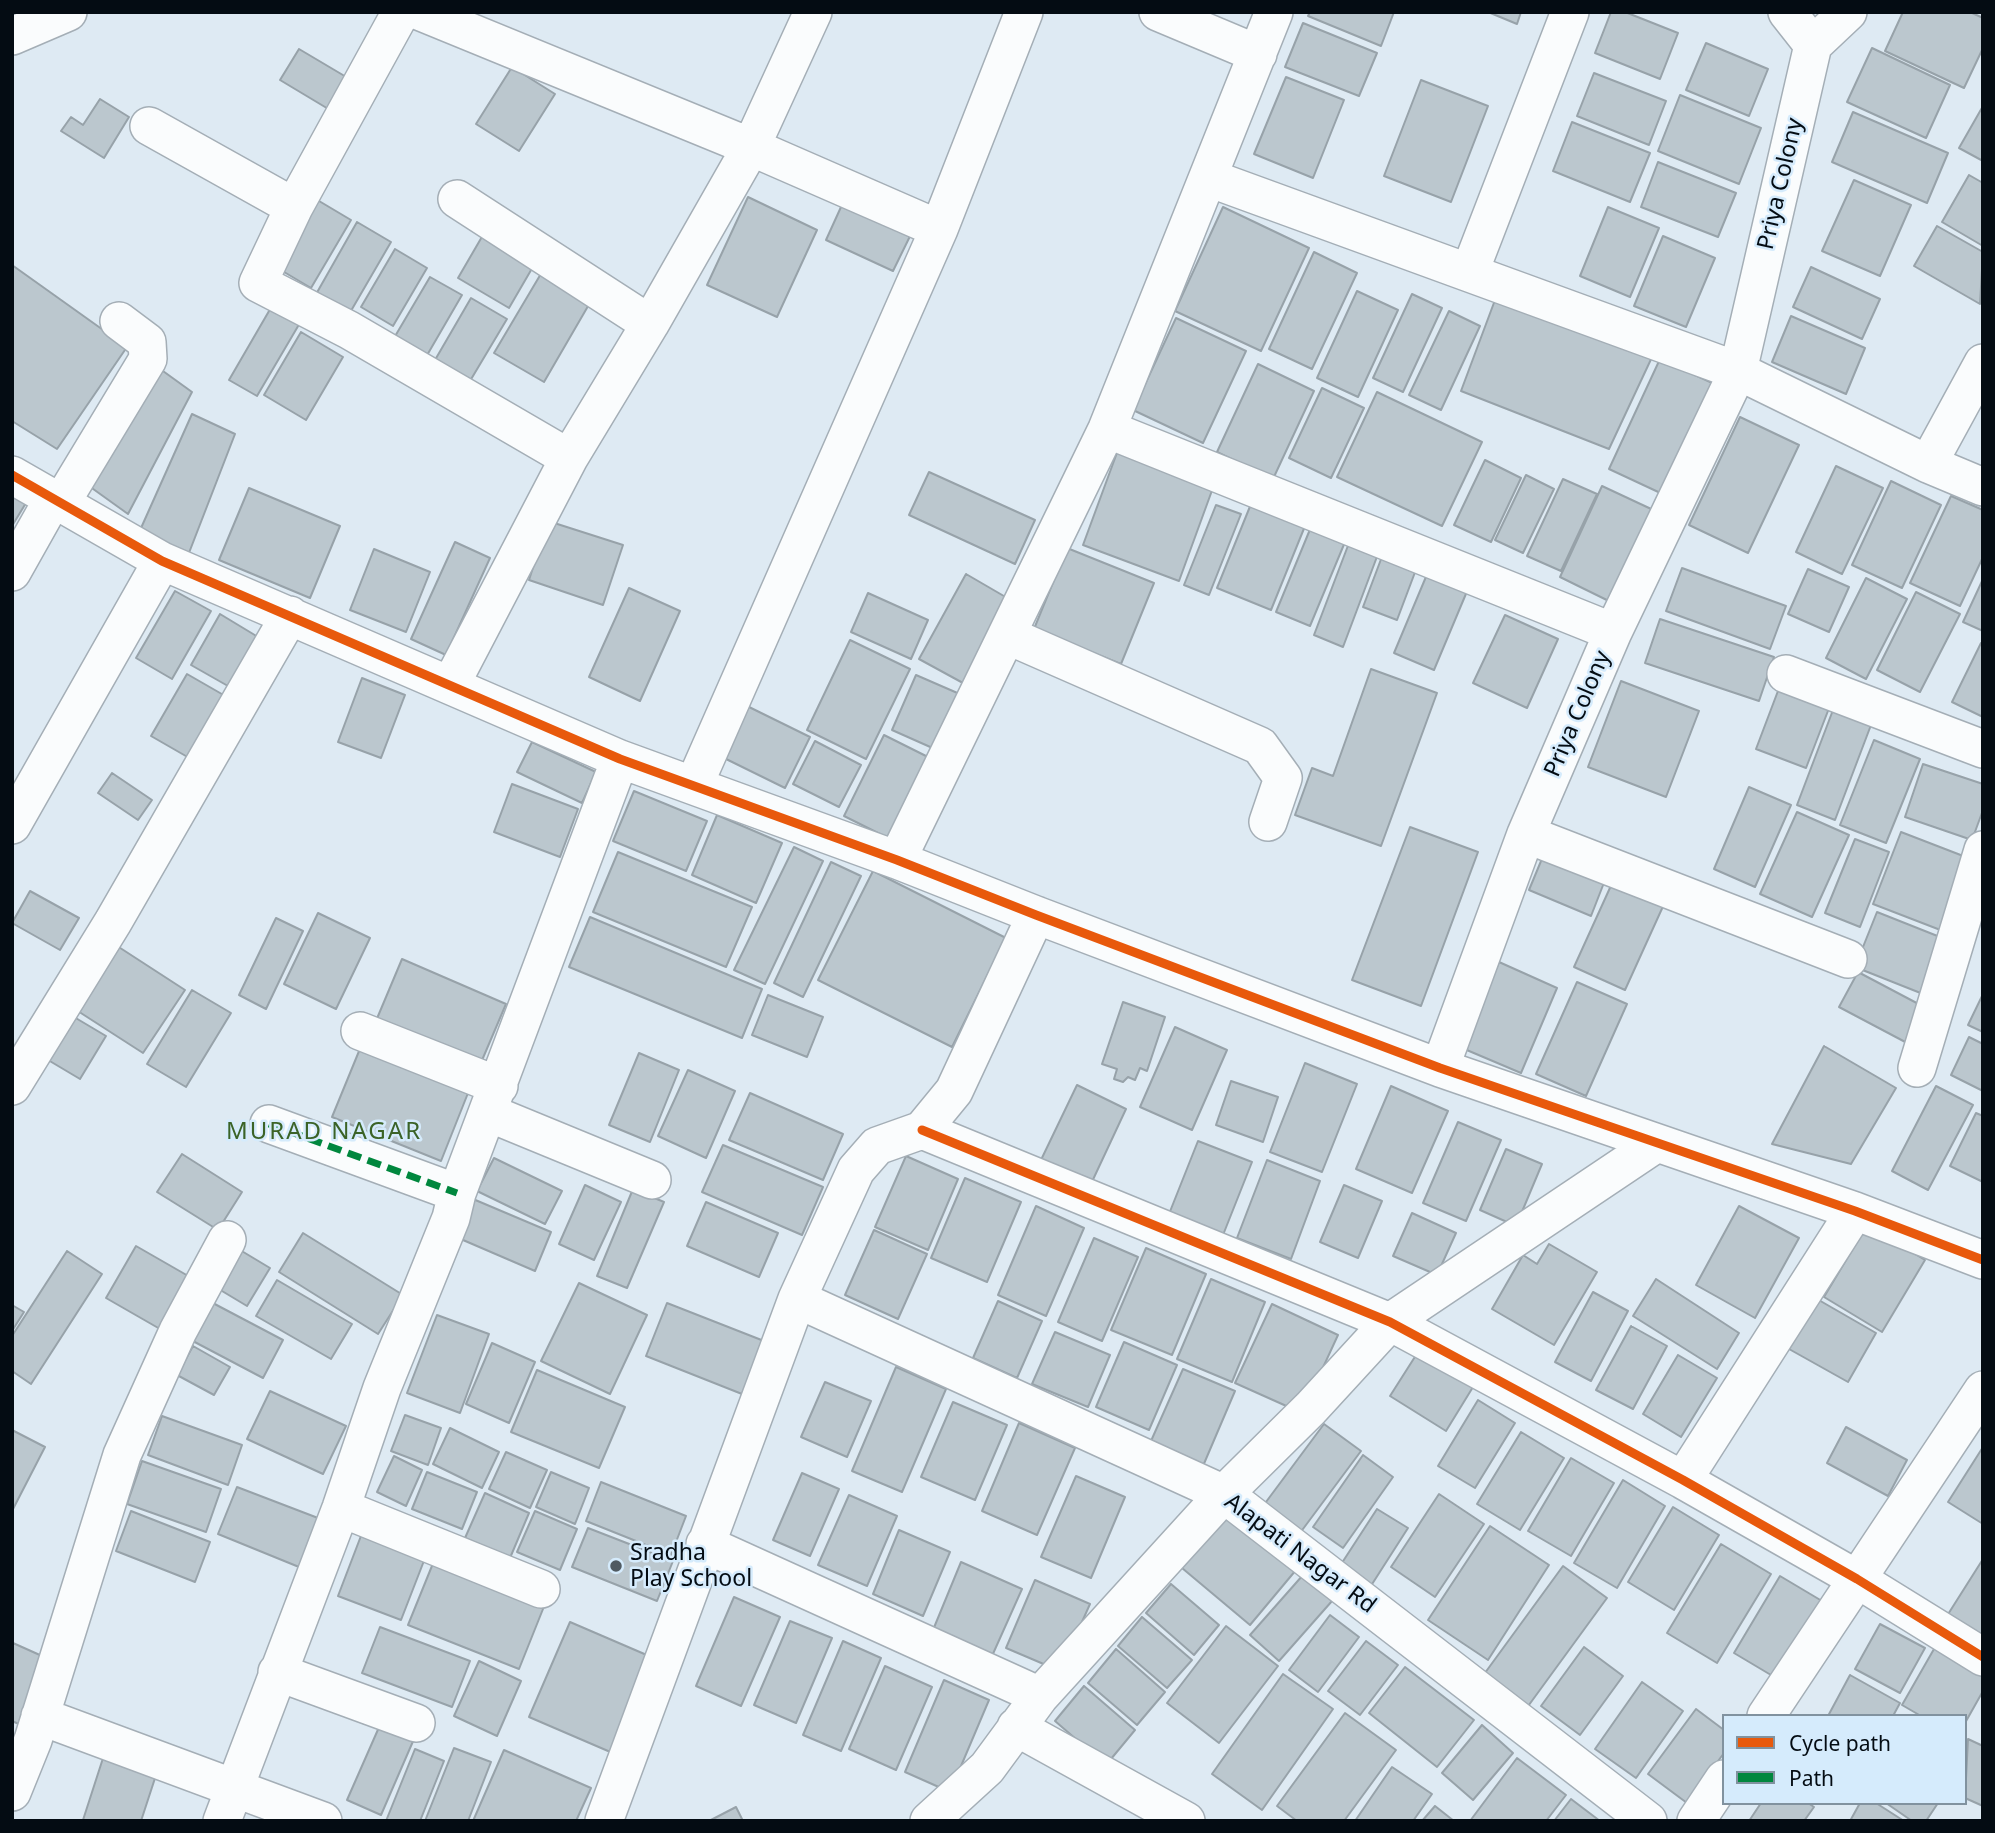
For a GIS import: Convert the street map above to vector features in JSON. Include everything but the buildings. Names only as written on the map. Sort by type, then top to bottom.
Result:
[{"type":"street","points":[[12,36],[68,12]]},
{"type":"street","points":[[401,12],[294,207],[258,283],[349,330],[569,458]]},
{"type":"street","points":[[421,12],[751,147],[939,229]]},
{"type":"street","points":[[694,785],[939,229],[1024,12]]},
{"type":"street","points":[[1158,12],[1258,54]]},
{"type":"street","points":[[897,860],[1009,636],[1107,429],[1274,12]]},
{"type":"street","points":[[1470,271],[1570,12]]},
{"type":"street","points":[[1787,12],[1813,46],[1848,12]]},
{"type":"street","points":[[451,684],[569,458],[650,324],[751,147],[804,17]]},
{"type":"street","name":"Priya Colony","points":[[1440,1068],[1526,834],[1612,632],[1738,371],[1813,46]]},
{"type":"street","points":[[149,126],[294,207]]},
{"type":"street","points":[[1209,178],[1738,371],[1928,464],[1983,487]]},
{"type":"street","points":[[457,199],[650,324]]},
{"type":"street","points":[[12,572],[148,359],[148,342],[119,321]]},
{"type":"street","points":[[1928,464],[1983,363]]},
{"type":"street","points":[[1107,429],[1612,632]]},
{"type":"street","points":[[12,475],[162,561],[451,684],[620,760],[897,860],[1440,1068],[1855,1212],[1983,1260]]},
{"type":"street","points":[[12,825],[162,561]]},
{"type":"street","points":[[12,1086],[113,922],[290,615]]},
{"type":"street","points":[[1009,636],[1260,746],[1283,778],[1268,822]]},
{"type":"street","points":[[1786,674],[1983,748]]},
{"type":"street","points":[[228,1805],[341,1508],[382,1388],[451,1218],[457,1193],[620,760]]},
{"type":"street","points":[[1526,834],[1848,958]]},
{"type":"street","points":[[1917,1068],[1968,962],[1983,850]]},
{"type":"street","points":[[604,1821],[797,1299],[856,1170],[877,1146],[922,1129],[954,1091],[1036,915]]},
{"type":"street","points":[[360,1031],[652,1180]]},
{"type":"street","points":[[269,1124],[457,1193]]},
{"type":"street","points":[[922,1129],[1390,1322],[1683,1480],[1857,1579],[1983,1657]]},
{"type":"street","points":[[930,1821],[987,1768],[1040,1696],[1224,1494],[1311,1408],[1390,1322],[1657,1143]]},
{"type":"street","points":[[1683,1480],[1855,1212]]},
{"type":"street","points":[[12,1792],[28,1729],[122,1455],[178,1331],[227,1240]]},
{"type":"street","name":"Alapati Nagar Rd","points":[[797,1299],[1224,1494],[1648,1821]]},
{"type":"street","points":[[1767,1714],[1857,1579],[1971,1432],[1983,1390]]},
{"type":"street","points":[[341,1508],[541,1589]]},
{"type":"street","points":[[705,1544],[1040,1696]]},
{"type":"street","points":[[277,1672],[416,1723]]},
{"type":"street","points":[[1016,1727],[1186,1821]]},
{"type":"street","points":[[28,1729],[228,1805],[323,1821]]},
{"type":"street","points":[[1696,1821],[1722,1782]]},
{"type":"marked path","points":[[269,1124],[457,1193]]},
{"type":"cycle path","points":[[12,475],[162,561],[620,759],[897,860],[1440,1068],[1855,1211],[1983,1260]]},
{"type":"cycle path","points":[[922,1130],[1390,1322],[1683,1480],[1857,1579],[1983,1657]]},
{"type":"place","name":"Sradha Play School","points":[[616,1566]]},
{"type":"district","name":"MURAD NAGAR","points":[[324,1132]]}]
